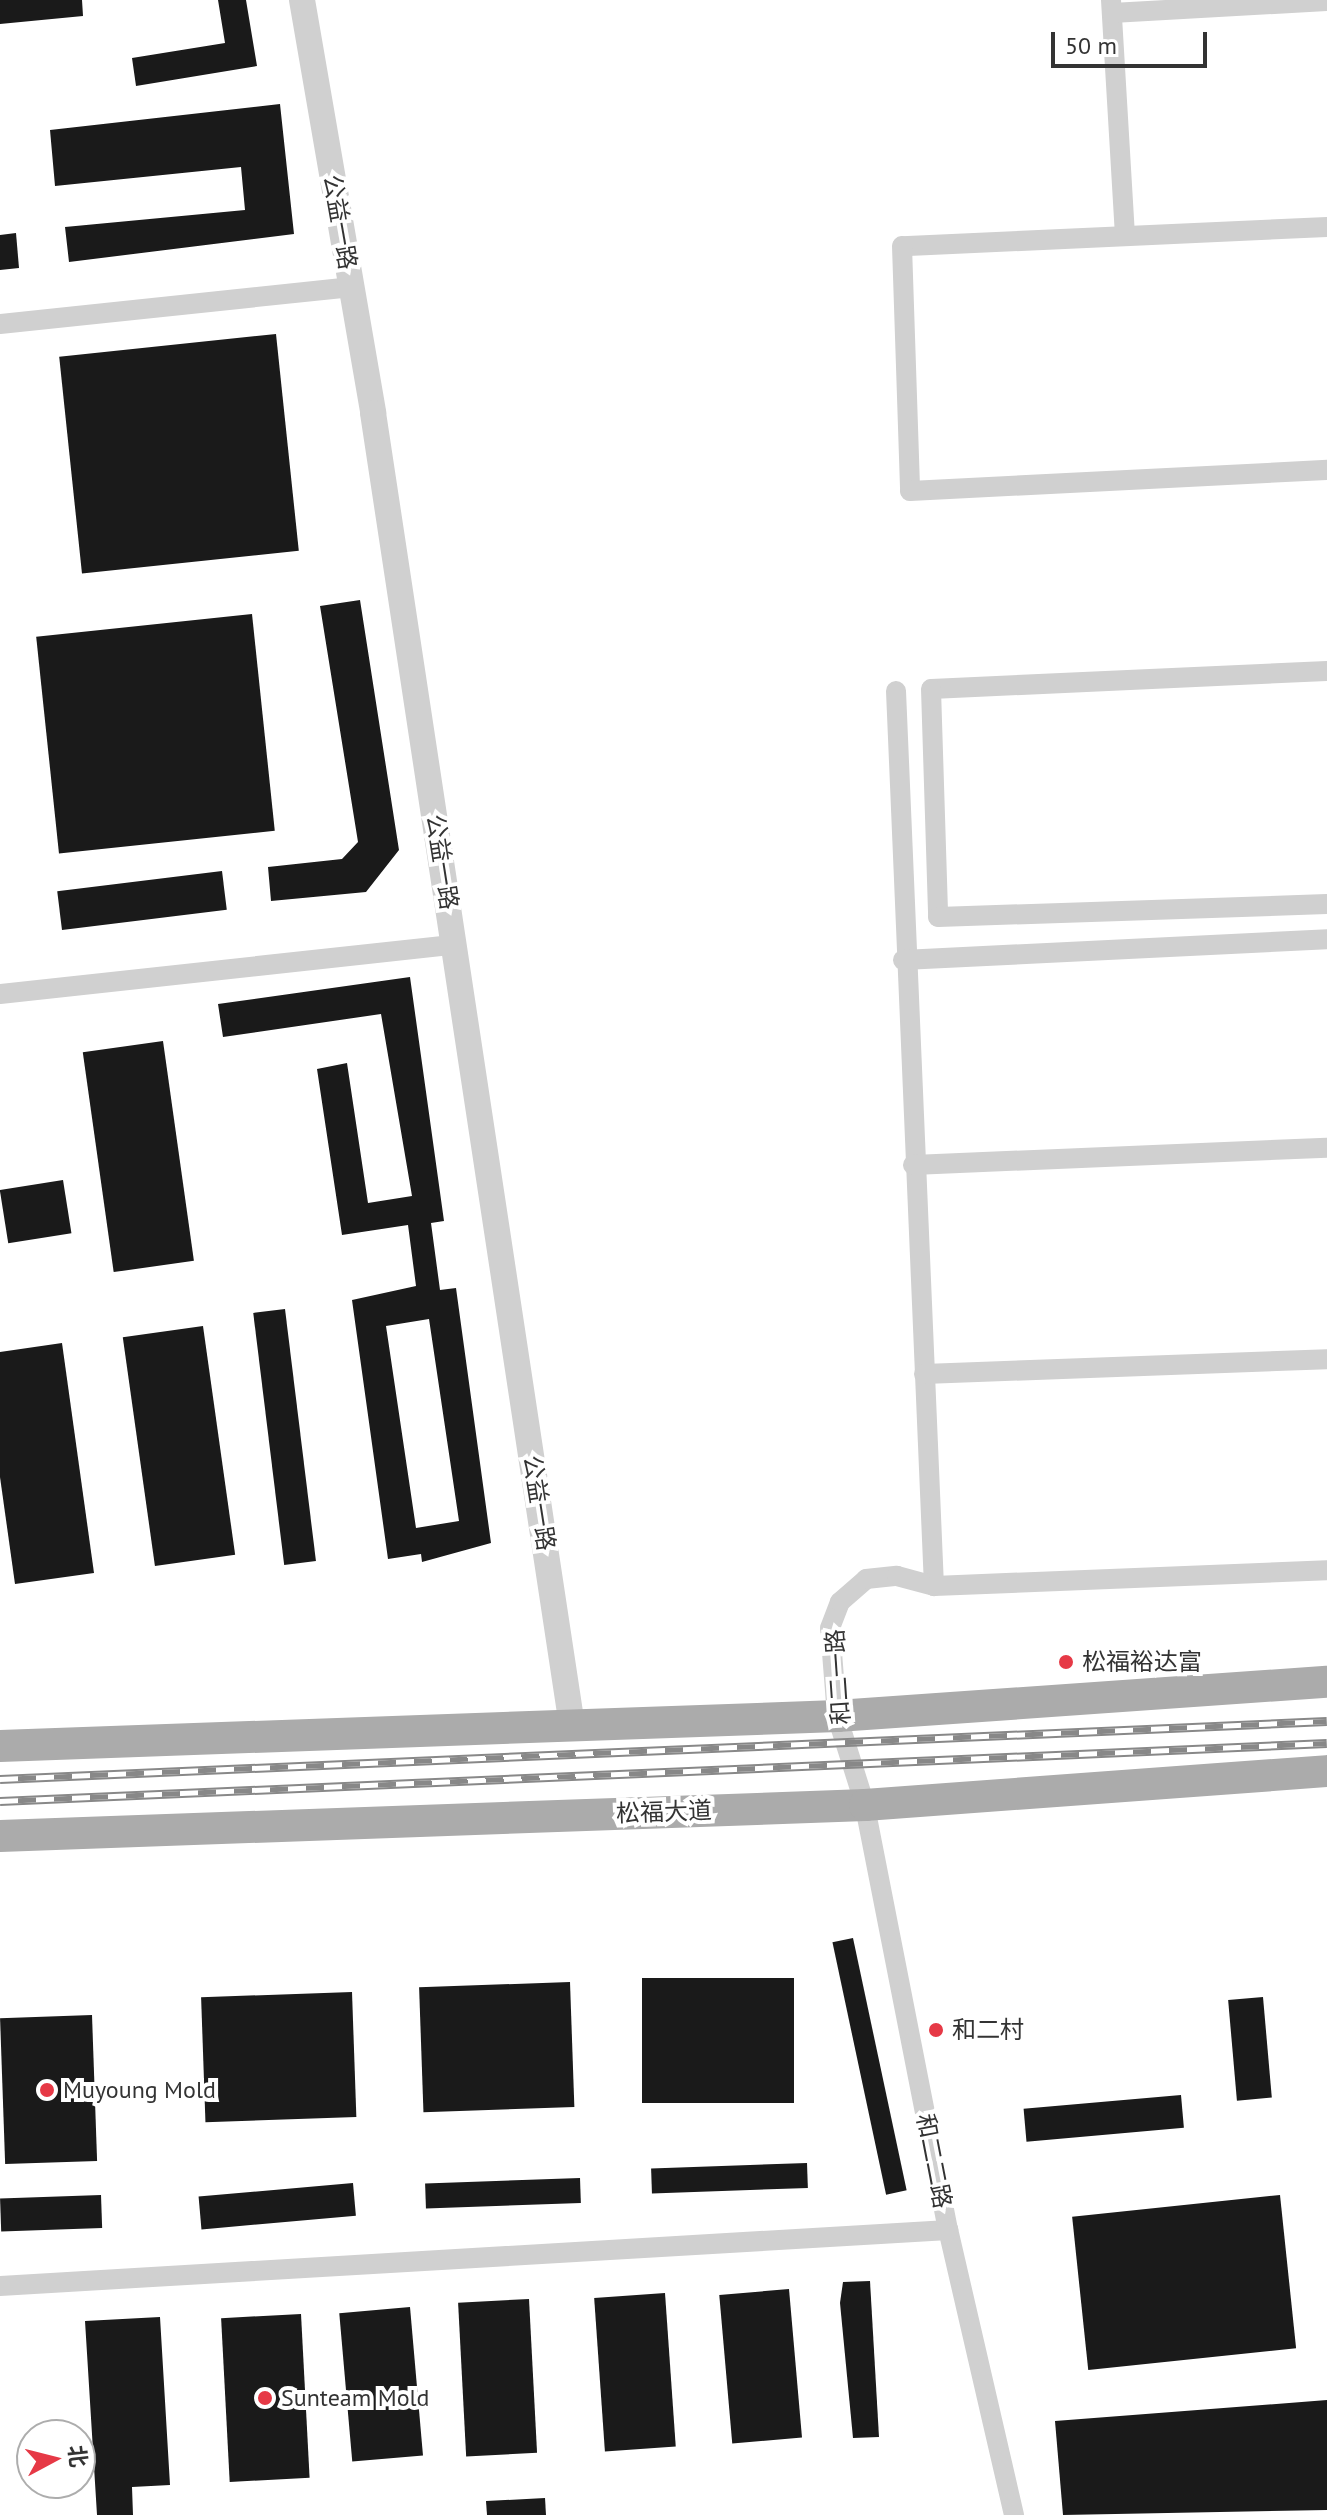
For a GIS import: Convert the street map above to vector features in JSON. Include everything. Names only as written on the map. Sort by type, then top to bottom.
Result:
[{"type":"main road","points":[[0,1746],[837,1716],[1327,1682]]},
{"type":"main road","name":"松福大道","points":[[0,1836],[865,1805],[1327,1771]]},
{"type":"street","name":"公益一路","points":[[302,0],[352,287],[572,1726]]},
{"type":"street","points":[[1125,236],[1111,6],[1327,1]]},
{"type":"street","points":[[1327,227],[902,246],[910,491],[1327,470]]},
{"type":"street","points":[[0,324],[352,287]]},
{"type":"street","points":[[1327,671],[931,689],[938,917],[1327,904]]},
{"type":"street","points":[[896,691],[903,960],[934,1586]]},
{"type":"street","points":[[903,960],[1327,939]]},
{"type":"street","points":[[0,994],[454,945]]},
{"type":"street","points":[[913,1165],[1327,1148]]},
{"type":"street","points":[[924,1374],[1327,1359]]},
{"type":"street","name":"和二一路","points":[[865,1805],[837,1716],[830,1628],[840,1602],[866,1579],[897,1576],[934,1586],[1327,1570]]},
{"type":"street","name":"和二二路","points":[[865,1805],[948,2230],[1014,2515]]},
{"type":"street","points":[[0,2286],[948,2230]]},
{"type":"building","points":[[0,0],[82,0],[83,16],[0,24]]},
{"type":"building","points":[[218,0],[246,0],[257,66],[136,86],[132,58],[225,43]]},
{"type":"building","points":[[280,104],[294,234],[69,262],[65,227],[245,210],[241,167],[55,186],[50,130]]},
{"type":"building","points":[[16,233],[19,268],[0,270],[0,235]]},
{"type":"building","points":[[276,334],[299,551],[82,574],[59,357]]},
{"type":"building","points":[[360,600],[399,850],[366,892],[271,901],[268,867],[342,859],[358,842],[320,606]]},
{"type":"building","points":[[252,614],[275,831],[59,853],[36,637]]},
{"type":"building","points":[[222,871],[227,910],[62,930],[57,891]]},
{"type":"building","points":[[410,977],[444,1221],[431,1223],[440,1290],[456,1288],[491,1543],[422,1562],[421,1554],[388,1559],[352,1300],[416,1286],[408,1225],[342,1235],[317,1069],[347,1063],[368,1203],[412,1196],[381,1014],[223,1037],[218,1004]],"holes":[[[429,1319],[459,1521],[416,1528],[386,1326]]]},
{"type":"building","points":[[163,1041],[194,1261],[114,1272],[83,1052]]},
{"type":"building","points":[[63,1180],[71,1233],[8,1243],[0,1190]]},
{"type":"building","points":[[285,1309],[316,1561],[284,1565],[253,1313]]},
{"type":"building","points":[[203,1326],[235,1555],[155,1566],[123,1337]]},
{"type":"building","points":[[62,1343],[94,1573],[15,1584],[0,1477],[0,1352]]},
{"type":"building","points":[[853,1938],[907,2190],[886,2195],[832,1942]]},
{"type":"building","points":[[642,1978],[794,1978],[794,2103],[642,2103]]},
{"type":"building","points":[[570,1982],[574,2107],[423,2112],[419,1987]]},
{"type":"building","points":[[352,1992],[356,2117],[205,2122],[201,1997]]},
{"type":"building","points":[[1263,1997],[1272,2098],[1237,2101],[1228,2000]]},
{"type":"building","name":"Muyoung Mold","points":[[92,2015],[97,2161],[5,2164],[0,2018]]},
{"type":"building","points":[[1181,2095],[1184,2128],[1026,2142],[1024,2109]]},
{"type":"building","points":[[807,2163],[808,2188],[652,2193],[651,2168]]},
{"type":"building","points":[[580,2178],[581,2203],[426,2208],[425,2183]]},
{"type":"building","points":[[353,2183],[356,2216],[201,2229],[199,2197]]},
{"type":"building","points":[[101,2195],[102,2228],[1,2232],[0,2199]]},
{"type":"building","points":[[1280,2195],[1296,2348],[1088,2370],[1072,2217]]},
{"type":"building","points":[[870,2281],[879,2437],[853,2438],[840,2303],[843,2282]]},
{"type":"building","points":[[789,2289],[802,2437],[732,2444],[719,2295]]},
{"type":"building","points":[[665,2293],[676,2447],[605,2452],[594,2298]]},
{"type":"building","points":[[529,2299],[537,2453],[466,2457],[458,2303]]},
{"type":"building","points":[[410,2307],[423,2455],[352,2462],[339,2313]]},
{"type":"building","name":"Sunteam Mold","points":[[301,2314],[310,2478],[230,2482],[221,2318]]},
{"type":"building","points":[[160,2317],[170,2485],[132,2487],[133,2515],[97,2515],[96,2419],[91,2419],[85,2321]]},
{"type":"building","points":[[1327,2400],[1327,2510],[1063,2515],[1055,2421]]},
{"type":"building","points":[[545,2498],[546,2515],[487,2515],[486,2501]]},
{"type":"railway","points":[[0,1779],[1327,1721]]},
{"type":"railway","points":[[0,1801],[1327,1743]]},
{"type":"place","name":"松福裕达富","points":[[1066,1662]]},
{"type":"place","name":"和二村","points":[[936,2030]]},
{"type":"place","name":"Muyoung Mold","points":[[47,2090]]},
{"type":"place","name":"Sunteam Mold","points":[[265,2398]]}]
